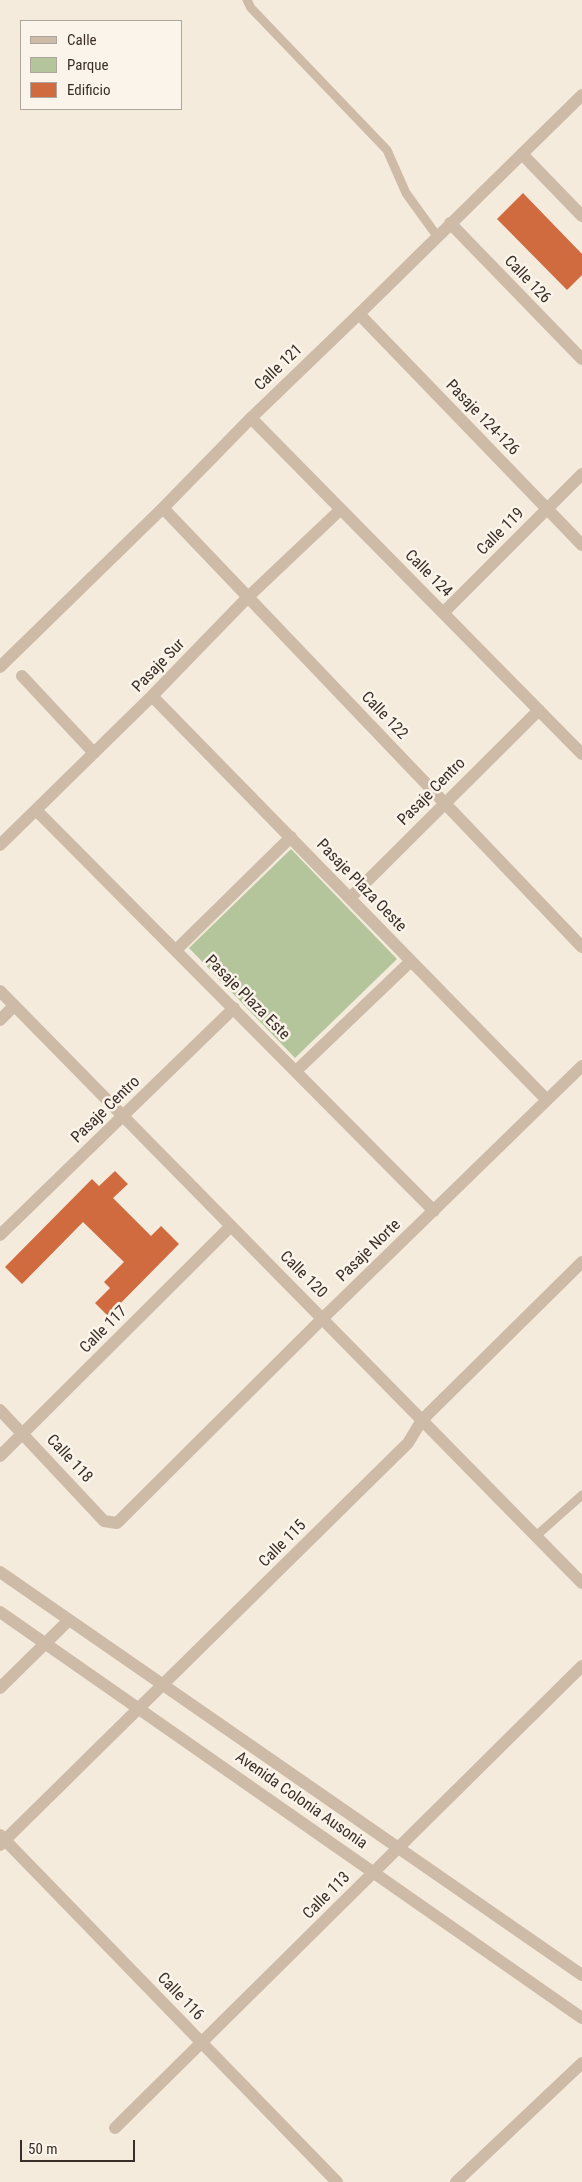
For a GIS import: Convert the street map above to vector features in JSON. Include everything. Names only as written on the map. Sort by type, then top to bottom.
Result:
[{"type":"street","name":"Calle 121","points":[[0,667],[163,508],[251,418],[582,95]]},
{"type":"street","points":[[522,154],[582,216]]},
{"type":"street","name":"Calle 126","points":[[450,223],[582,358]]},
{"type":"street","name":"Pasaje 124-126","points":[[359,314],[582,545]]},
{"type":"street","name":"Calle 124","points":[[251,418],[582,754]]},
{"type":"street","name":"Calle 119","points":[[443,613],[582,474]]},
{"type":"street","name":"Calle 122","points":[[163,508],[582,947]]},
{"type":"street","name":"Pasaje Sur","points":[[0,845],[152,696],[248,597],[341,509]]},
{"type":"street","points":[[22,676],[94,753]]},
{"type":"street","name":"Pasaje Plaza Oeste","points":[[152,696],[547,1100]]},
{"type":"street","name":"Pasaje Centro","points":[[350,898],[444,802],[539,710]]},
{"type":"street","name":"Pasaje Plaza Este","points":[[36,810],[434,1211]]},
{"type":"street","points":[[176,950],[291,837]]},
{"type":"street","points":[[296,1071],[411,961]]},
{"type":"street","name":"Calle 120","points":[[0,991],[582,1583]]},
{"type":"street","points":[[0,1020],[14,1006]]},
{"type":"street","name":"Pasaje Centro","points":[[0,1235],[234,1008]]},
{"type":"street","name":"Pasaje Norte","points":[[117,1524],[322,1319],[582,1066]]},
{"type":"street","name":"Calle 117","points":[[0,1456],[231,1226]]},
{"type":"street","name":"Calle 115","points":[[2,1840],[408,1443],[422,1420],[582,1262]]},
{"type":"street","name":"Calle 118","points":[[0,1410],[104,1521],[117,1524]]},
{"type":"street","name":"Avenida Colonia Ausonia","points":[[0,1572],[582,1975]]},
{"type":"street","name":"Avenida Colonia Ausonia","points":[[0,1612],[582,2018]]},
{"type":"street","points":[[0,1688],[69,1620]]},
{"type":"street","name":"Calle 113","points":[[115,2128],[582,1666]]},
{"type":"street","name":"Calle 116","points":[[2,1840],[337,2182]]},
{"type":"street","points":[[456,2182],[582,2063]]},
{"type":"lane","points":[[247,0],[251,8],[387,150],[406,193],[437,236]]},
{"type":"lane","points":[[536,1536],[582,1495]]},
{"type":"green space","points":[[291,849],[397,959],[295,1058],[189,948]]},
{"type":"building","points":[[523,193],[582,254],[582,275],[567,290],[497,219]]},
{"type":"building","points":[[115,1171],[128,1184],[113,1198],[151,1236],[161,1226],[179,1244],[108,1316],[95,1303],[110,1288],[104,1282],[124,1262],[83,1222],[22,1284],[5,1267],[92,1179],[99,1186]]}]
